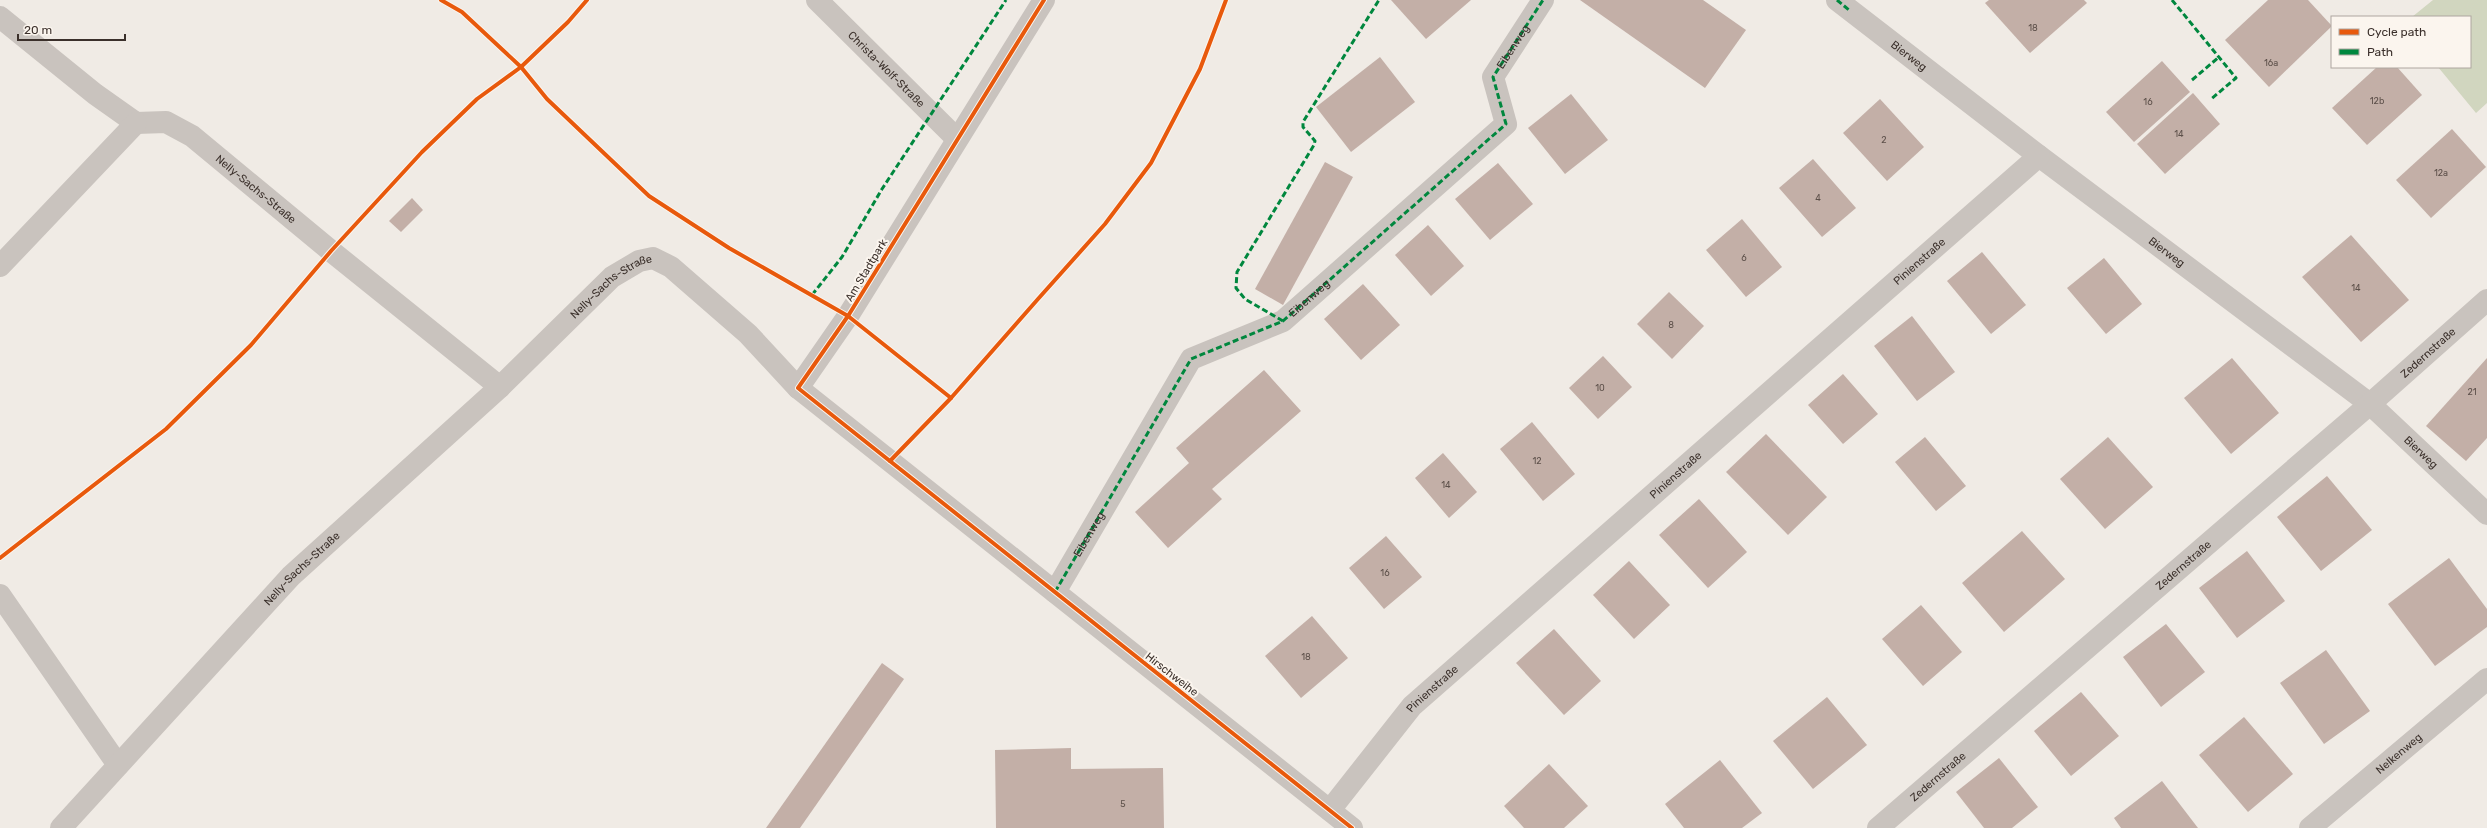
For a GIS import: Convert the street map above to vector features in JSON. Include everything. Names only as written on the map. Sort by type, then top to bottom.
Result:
[{"type":"street","name":"Christa-Wolf-Straße","points":[[817,0],[957,139]]},
{"type":"street","name":"Am Stadtpark","points":[[798,388],[848,316],[1044,0]]},
{"type":"street","name":"Eibenweg","points":[[1055,592],[1191,359],[1283,322],[1506,124],[1493,77],[1544,0]]},
{"type":"street","name":"Bierweg","points":[[1836,0],[2039,156],[2370,404],[2487,514]]},
{"type":"street","points":[[0,17],[95,94],[136,123],[0,266]]},
{"type":"street","name":"Nelly-Sachs-Straße","points":[[136,123],[166,122],[192,136],[331,251],[500,387]]},
{"type":"street","name":"Pinienstraße","points":[[1330,810],[1412,706],[2039,156]]},
{"type":"street","name":"Nelly-Sachs-Straße","points":[[61,828],[291,576],[500,387],[612,277],[639,261],[653,258],[671,268],[748,334],[798,388]]},
{"type":"street","name":"Zedernstraße","points":[[1878,828],[2370,404],[2487,300]]},
{"type":"street","name":"Hirschweihe","points":[[798,388],[1352,828]]},
{"type":"street","points":[[0,595],[118,766]]},
{"type":"street","name":"Nelkenweg","points":[[2310,828],[2487,679]]},
{"type":"green space","points":[[2433,0],[2487,0],[2487,103],[2476,113],[2439,68],[2471,68],[2471,16],[2413,16]]},
{"type":"building","points":[[1391,0],[1471,0],[1426,39]]},
{"type":"building","points":[[1580,0],[1703,0],[1746,30],[1705,88]]},
{"type":"building","points":[[1989,0],[2084,0],[2087,3],[2030,53],[1985,3]]},
{"type":"building","points":[[2268,0],[2308,0],[2331,25],[2331,27],[2269,87],[2225,40]]},
{"type":"building","points":[[1380,57],[1415,102],[1351,152],[1316,107]]},
{"type":"building","points":[[2162,61],[2190,92],[2134,142],[2106,112]]},
{"type":"building","points":[[2376,68],[2398,68],[2422,95],[2367,145],[2332,108]]},
{"type":"building","points":[[2193,93],[2220,124],[2165,174],[2137,144]]},
{"type":"building","points":[[1571,94],[1608,140],[1565,174],[1528,128]]},
{"type":"building","points":[[1880,99],[1924,147],[1887,181],[1843,133]]},
{"type":"building","points":[[2452,129],[2486,167],[2431,218],[2396,180]]},
{"type":"building","points":[[1813,159],[1856,208],[1822,237],[1779,188]]},
{"type":"building","points":[[1325,162],[1353,177],[1283,305],[1255,289]]},
{"type":"building","points":[[1498,163],[1533,204],[1490,240],[1455,199]]},
{"type":"building","points":[[412,198],[423,210],[401,232],[389,221]]},
{"type":"building","points":[[1742,219],[1782,267],[1746,297],[1706,250]]},
{"type":"building","points":[[1428,225],[1464,266],[1431,296],[1395,255]]},
{"type":"building","points":[[2351,235],[2409,300],[2361,342],[2302,277]]},
{"type":"building","points":[[1982,252],[2026,305],[1991,334],[1947,281]]},
{"type":"building","points":[[2104,258],[2142,304],[2106,334],[2067,288]]},
{"type":"building","points":[[1363,284],[1400,325],[1361,360],[1324,319]]},
{"type":"building","points":[[1669,292],[1704,326],[1672,359],[1637,324]]},
{"type":"building","points":[[1912,316],[1955,372],[1917,401],[1874,346]]},
{"type":"building","points":[[1603,356],[1632,387],[1598,419],[1569,388]]},
{"type":"building","points":[[2232,358],[2279,413],[2231,454],[2184,398]]},
{"type":"building","points":[[2487,358],[2487,438],[2466,461],[2426,426]]},
{"type":"building","points":[[1264,370],[1301,411],[1212,489],[1222,499],[1168,548],[1135,512],[1189,463],[1176,448]]},
{"type":"building","points":[[1843,374],[1878,414],[1843,444],[1808,405]]},
{"type":"building","points":[[1532,422],[1575,474],[1543,501],[1500,449]]},
{"type":"building","points":[[1766,434],[1827,497],[1788,535],[1726,472]]},
{"type":"building","points":[[1925,437],[1966,486],[1936,511],[1895,462]]},
{"type":"building","points":[[2108,437],[2153,487],[2105,529],[2060,479]]},
{"type":"building","points":[[1443,453],[1477,492],[1449,518],[1415,478]]},
{"type":"building","points":[[2327,476],[2372,530],[2321,571],[2277,517]]},
{"type":"building","points":[[1699,499],[1747,552],[1708,588],[1659,535]]},
{"type":"building","points":[[2022,531],[2065,579],[2004,632],[1962,583]]},
{"type":"building","points":[[1386,536],[1422,577],[1384,609],[1349,568]]},
{"type":"building","points":[[2247,551],[2285,601],[2237,638],[2199,588]]},
{"type":"building","points":[[2449,558],[2487,609],[2487,627],[2435,666],[2388,604]]},
{"type":"building","points":[[1629,561],[1670,605],[1634,639],[1593,595]]},
{"type":"building","points":[[1921,605],[1962,652],[1923,686],[1882,639]]},
{"type":"building","points":[[1312,616],[1348,658],[1301,698],[1265,656]]},
{"type":"building","points":[[2166,624],[2205,672],[2161,707],[2123,657]]},
{"type":"building","points":[[1554,629],[1601,681],[1564,715],[1516,663]]},
{"type":"building","points":[[2326,650],[2370,711],[2324,744],[2280,683]]},
{"type":"building","points":[[882,663],[904,679],[800,828],[766,828]]},
{"type":"building","points":[[2081,692],[2119,736],[2071,776],[2034,731]]},
{"type":"building","points":[[1827,697],[1867,745],[1813,789],[1773,741]]},
{"type":"building","points":[[2244,717],[2293,774],[2248,812],[2199,755]]},
{"type":"building","points":[[1071,748],[1071,769],[1163,768],[1164,828],[996,828],[995,750]]},
{"type":"building","points":[[1999,758],[2038,807],[2012,828],[1984,828],[1956,792]]},
{"type":"building","points":[[1720,760],[1762,813],[1742,828],[1684,828],[1665,804]]},
{"type":"building","points":[[1549,764],[1588,806],[1564,828],[1524,828],[1504,806]]},
{"type":"building","points":[[2162,781],[2198,828],[2121,828],[2114,818]]},
{"type":"marked path","points":[[812,295],[842,257],[882,189],[1006,0]]},
{"type":"marked path","points":[[1283,321],[1245,299],[1236,288],[1237,272],[1314,145],[1315,141],[1303,127],[1303,122],[1379,0]]},
{"type":"marked path","points":[[1055,592],[1191,359],[1283,321],[1506,124],[1493,77],[1543,0]]},
{"type":"marked path","points":[[1837,0],[1849,10]]},
{"type":"marked path","points":[[2172,0],[2236,78],[2210,100]]},
{"type":"marked path","points":[[2192,80],[2219,57]]},
{"type":"cycle path","points":[[441,0],[462,12],[521,67],[547,99],[649,196],[729,248],[848,316],[951,398]]},
{"type":"cycle path","points":[[0,558],[166,429],[251,345],[331,251],[422,152],[477,99],[521,67],[568,22],[587,0]]},
{"type":"cycle path","points":[[1044,0],[848,316],[798,388],[1352,828]]},
{"type":"cycle path","points":[[890,461],[951,398],[1105,224],[1151,163],[1200,69],[1226,0]]}]
